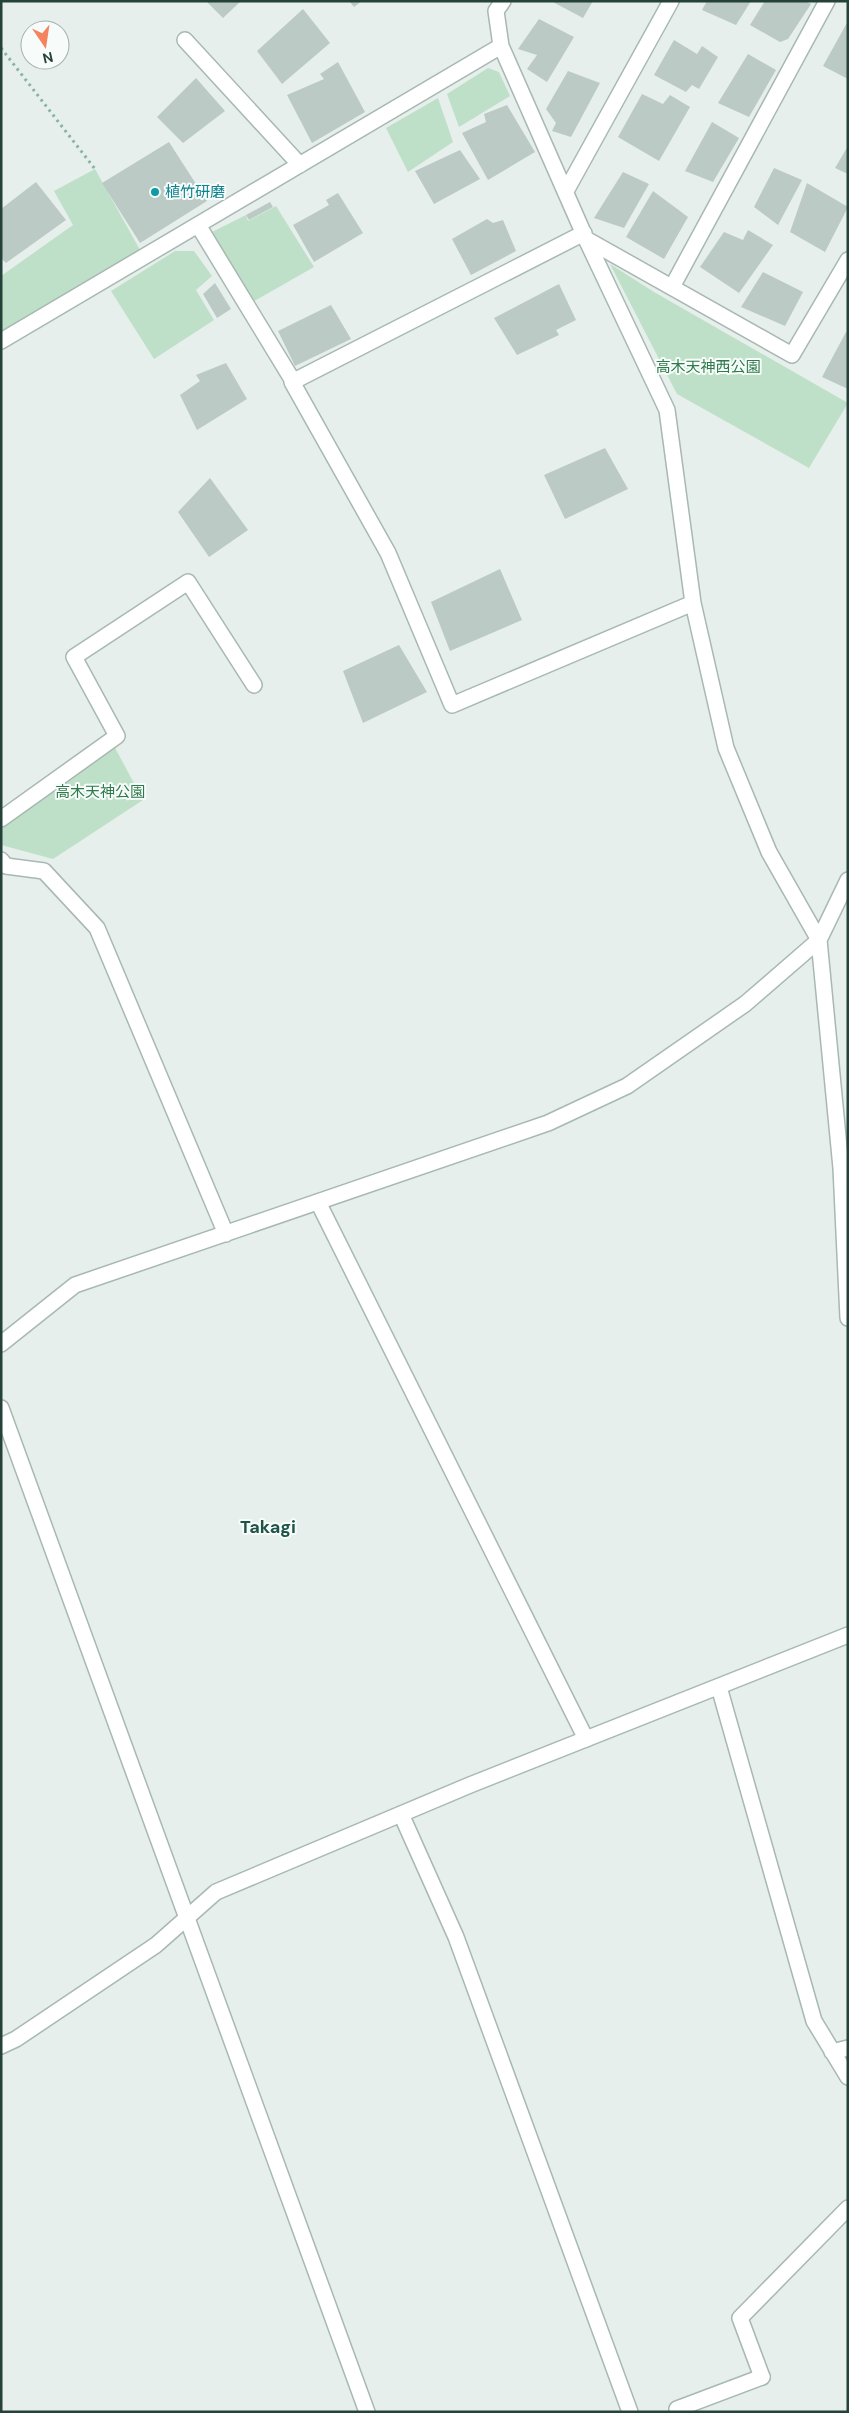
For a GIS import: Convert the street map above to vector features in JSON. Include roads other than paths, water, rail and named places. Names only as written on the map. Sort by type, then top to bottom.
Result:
[{"type":"street","points":[[503,1],[496,11],[501,46],[585,236],[667,410],[694,603],[726,748],[769,852],[819,940],[840,1168],[848,1318]]},
{"type":"street","points":[[566,191],[671,1]]},
{"type":"street","points":[[672,287],[827,1]]},
{"type":"street","points":[[185,40],[300,165]]},
{"type":"street","points":[[1,341],[501,46]]},
{"type":"street","points":[[198,225],[293,381],[388,554],[452,704],[694,603]]},
{"type":"street","points":[[585,236],[792,355],[848,260]]},
{"type":"street","points":[[293,381],[585,236]]},
{"type":"street","points":[[1,819],[117,736],[74,657],[188,582],[254,685]]},
{"type":"street","points":[[3,865],[44,871],[97,928],[226,1234]]},
{"type":"street","points":[[1,1344],[75,1285],[548,1123],[627,1086],[745,1004],[819,940],[848,880]]},
{"type":"street","points":[[318,1202],[586,1740]]},
{"type":"street","points":[[1,1408],[186,1920],[367,2412]]},
{"type":"street","points":[[1,2046],[24,2034],[141,1956],[186,1920],[216,1892],[401,1814],[848,1635]]},
{"type":"street","points":[[719,1687],[814,2021],[848,2077]]},
{"type":"street","points":[[401,1814],[456,1937],[630,2412]]},
{"type":"street","points":[[832,2052],[848,2048]]},
{"type":"street","points":[[674,2411],[762,2377],[740,2318],[848,2208]]},
{"type":"place","name":"植竹研磨","points":[[155,192]]},
{"type":"district","name":"Takagi","points":[[268,1527]]},
{"type":"park label","name":"高木天神西公園","points":[[708,367]]},
{"type":"park label","name":"高木天神公園","points":[[100,792]]}]
